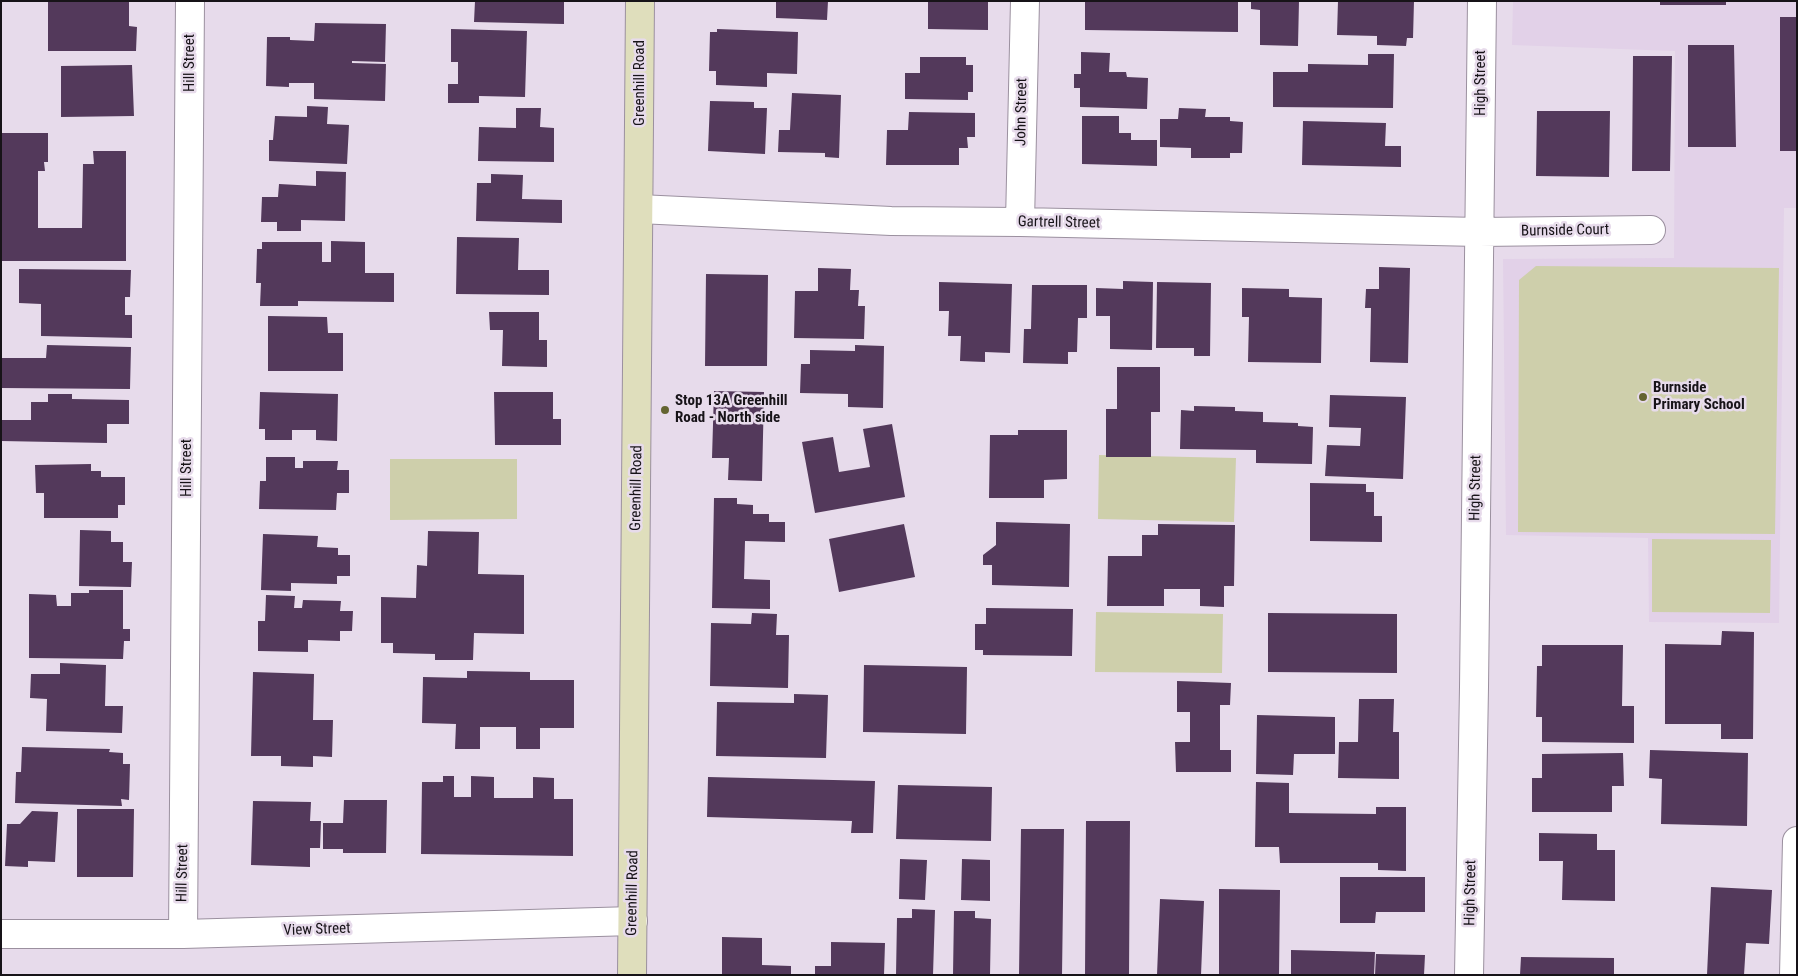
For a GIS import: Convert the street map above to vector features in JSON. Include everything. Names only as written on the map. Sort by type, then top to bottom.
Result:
[{"type":"main road","name":"Greenhill Road","points":[[632,975],[640,1]]},
{"type":"street","name":"Hill Street","points":[[183,934],[190,1]]},
{"type":"street","name":"John Street","points":[[1020,222],[1025,1]]},
{"type":"street","name":"High Street","points":[[1469,975],[1482,1]]},
{"type":"street","name":"Gartrell Street","points":[[639,209],[891,221],[1479,232]]},
{"type":"street","name":"Burnside Court","points":[[1479,232],[1651,230]]},
{"type":"street","points":[[1794,975],[1797,841]]},
{"type":"street","name":"View Street","points":[[1,934],[183,934],[632,921]]},
{"type":"shaded area","name":"Burnside Primary School","points":[[1513,1],[1797,1],[1797,208],[1784,208],[1779,623],[1649,622],[1648,538],[1506,535],[1503,259],[1674,258],[1675,51],[1512,45]]},
{"type":"green space","points":[[1536,266],[1779,268],[1775,534],[1518,532],[1519,280]]},
{"type":"green space","points":[[1099,455],[1236,458],[1234,522],[1098,519]]},
{"type":"green space","points":[[390,459],[517,459],[517,519],[390,520]]},
{"type":"green space","points":[[1652,539],[1771,540],[1770,613],[1652,612]]},
{"type":"green space","points":[[1096,612],[1223,614],[1222,673],[1095,672]]},
{"type":"building","points":[[48,1],[129,1],[129,26],[137,27],[136,51],[48,51]]},
{"type":"building","points":[[475,1],[564,1],[564,24],[474,22]]},
{"type":"building","points":[[776,1],[828,1],[827,20],[776,18]]},
{"type":"building","points":[[928,1],[988,1],[988,30],[928,29]]},
{"type":"building","points":[[1085,1],[1238,1],[1238,32],[1085,30]]},
{"type":"building","points":[[1251,1],[1299,1],[1298,46],[1260,45],[1260,10],[1251,9]]},
{"type":"building","points":[[1338,1],[1414,1],[1413,38],[1407,38],[1406,46],[1377,45],[1377,36],[1337,35]]},
{"type":"building","points":[[1660,1],[1726,1],[1726,5],[1660,5]]},
{"type":"building","points":[[1780,17],[1797,17],[1797,151],[1780,151]]},
{"type":"building","points":[[315,23],[386,24],[385,62],[352,61],[352,63],[386,64],[385,101],[314,99],[314,83],[289,83],[289,87],[266,86],[267,37],[290,37],[290,40],[314,41]]},
{"type":"building","points":[[451,29],[527,31],[525,97],[479,96],[479,103],[448,103],[448,84],[458,84],[458,62],[451,62]]},
{"type":"building","points":[[717,29],[798,32],[797,74],[767,73],[767,87],[716,85],[716,71],[709,71],[710,32],[717,32]]},
{"type":"building","points":[[1688,45],[1734,45],[1736,147],[1688,147]]},
{"type":"building","points":[[1081,52],[1110,53],[1109,72],[1126,72],[1127,77],[1148,78],[1147,109],[1080,107],[1080,88],[1074,88],[1074,74],[1081,74]]},
{"type":"building","points":[[1368,54],[1394,54],[1393,108],[1273,107],[1273,72],[1308,72],[1308,64],[1368,65]]},
{"type":"building","points":[[1633,56],[1672,56],[1670,171],[1632,171]]},
{"type":"building","points":[[920,57],[966,57],[966,65],[973,65],[973,92],[968,92],[968,100],[905,99],[905,73],[920,73]]},
{"type":"building","points":[[132,65],[134,116],[61,117],[61,66]]},
{"type":"building","points":[[792,93],[841,95],[839,158],[825,157],[825,153],[778,152],[779,130],[790,130]]},
{"type":"building","points":[[710,101],[754,102],[754,108],[767,108],[765,154],[708,151]]},
{"type":"building","points":[[307,106],[328,107],[327,124],[349,125],[347,164],[269,161],[269,140],[273,140],[275,116],[307,117]]},
{"type":"building","points":[[516,108],[541,108],[540,127],[554,128],[554,162],[478,161],[479,127],[516,128]]},
{"type":"building","points":[[1179,108],[1206,109],[1205,117],[1230,117],[1230,121],[1243,122],[1242,153],[1230,153],[1230,158],[1191,158],[1191,148],[1160,147],[1160,119],[1178,119]]},
{"type":"building","points":[[1537,111],[1610,111],[1609,177],[1536,176]]},
{"type":"building","points":[[909,112],[975,113],[975,137],[967,137],[968,148],[959,148],[959,165],[886,165],[887,130],[908,130]]},
{"type":"building","points":[[1082,116],[1119,116],[1119,133],[1131,133],[1131,140],[1157,140],[1157,166],[1082,164]]},
{"type":"building","points":[[1303,121],[1386,123],[1385,146],[1401,146],[1401,167],[1302,165]]},
{"type":"building","points":[[1,133],[48,133],[48,162],[44,162],[45,171],[38,171],[38,228],[82,228],[83,164],[94,164],[93,151],[126,151],[126,261],[1,261]]},
{"type":"building","points":[[316,171],[346,172],[345,221],[301,220],[301,231],[277,231],[277,222],[261,222],[262,197],[278,197],[279,184],[316,186]]},
{"type":"building","points":[[491,174],[523,175],[522,199],[562,200],[562,223],[476,221],[477,183],[491,183]]},
{"type":"building","points":[[457,237],[519,238],[518,270],[549,270],[549,295],[456,294]]},
{"type":"building","points":[[331,241],[365,242],[365,273],[394,273],[394,302],[298,301],[298,306],[260,306],[261,283],[256,283],[257,249],[262,249],[262,242],[322,242],[322,262],[331,262]]},
{"type":"building","points":[[1379,267],[1410,268],[1408,363],[1370,362],[1371,308],[1365,308],[1366,289],[1379,289]]},
{"type":"building","points":[[818,268],[851,269],[850,290],[859,290],[858,306],[865,306],[864,339],[794,338],[795,291],[818,291]]},
{"type":"building","points":[[19,269],[131,270],[130,297],[125,297],[125,315],[132,315],[132,338],[41,336],[41,304],[19,303]]},
{"type":"building","points":[[706,274],[768,275],[767,366],[705,366]]},
{"type":"building","points":[[1123,281],[1153,282],[1152,350],[1110,349],[1110,316],[1096,316],[1096,288],[1123,289]]},
{"type":"building","points":[[939,282],[1012,284],[1010,353],[985,352],[985,362],[960,361],[961,336],[948,336],[949,311],[939,311]]},
{"type":"building","points":[[1157,282],[1211,283],[1210,356],[1194,356],[1194,348],[1156,348]]},
{"type":"building","points":[[1032,285],[1087,285],[1087,318],[1078,318],[1077,352],[1068,352],[1068,364],[1023,363],[1024,329],[1031,329]]},
{"type":"building","points":[[1242,288],[1289,289],[1289,297],[1322,298],[1321,363],[1248,362],[1249,317],[1242,317]]},
{"type":"building","points":[[489,312],[539,312],[539,340],[547,340],[547,367],[502,366],[503,330],[490,330]]},
{"type":"building","points":[[268,316],[327,317],[328,333],[343,333],[343,371],[268,371]]},
{"type":"building","points":[[47,345],[131,347],[130,389],[1,388],[1,358],[46,358]]},
{"type":"building","points":[[855,345],[884,346],[883,408],[848,407],[848,394],[800,393],[801,364],[810,364],[810,350],[855,351]]},
{"type":"building","points":[[1117,367],[1160,367],[1160,412],[1151,412],[1151,457],[1106,457],[1106,409],[1117,409]]},
{"type":"building","points":[[714,391],[764,392],[762,481],[728,480],[729,458],[712,458]]},
{"type":"building","points":[[260,392],[338,394],[337,441],[316,440],[316,430],[292,430],[292,440],[265,440],[265,429],[259,429]]},
{"type":"building","points":[[494,392],[553,392],[553,419],[561,419],[561,445],[495,445]]},
{"type":"building","points":[[48,394],[72,394],[72,399],[129,400],[129,424],[107,424],[107,443],[1,441],[1,420],[31,420],[31,402],[48,402]]},
{"type":"building","points":[[1330,395],[1406,397],[1403,479],[1325,476],[1327,445],[1360,446],[1361,428],[1329,427]]},
{"type":"building","points":[[1194,406],[1235,407],[1235,411],[1263,412],[1263,422],[1298,423],[1298,426],[1313,427],[1312,464],[1256,463],[1256,450],[1180,449],[1181,410],[1194,411]]},
{"type":"building","points":[[892,424],[905,497],[815,513],[802,442],[833,437],[839,472],[870,467],[863,429]]},
{"type":"building","points":[[1018,430],[1067,430],[1067,479],[1044,480],[1044,498],[989,498],[990,435],[1018,435]]},
{"type":"building","points":[[266,457],[295,457],[295,468],[303,468],[303,461],[338,461],[337,470],[349,470],[349,493],[337,493],[336,510],[259,509],[260,481],[266,481]]},
{"type":"building","points":[[91,464],[91,471],[101,471],[101,477],[125,477],[125,505],[118,505],[118,518],[44,518],[44,493],[36,493],[35,465]]},
{"type":"building","points":[[1310,483],[1366,484],[1366,492],[1374,492],[1374,516],[1382,516],[1382,542],[1310,541]]},
{"type":"building","points":[[714,498],[737,498],[737,504],[753,505],[753,514],[769,514],[769,522],[785,522],[785,542],[745,541],[744,579],[770,580],[770,609],[712,608]]},
{"type":"building","points":[[996,522],[1070,524],[1069,587],[992,585],[992,565],[983,565],[983,555],[996,545]]},
{"type":"building","points":[[904,524],[915,577],[839,592],[829,539]]},
{"type":"building","points":[[1158,524],[1235,525],[1234,586],[1224,586],[1224,607],[1200,606],[1200,589],[1164,589],[1164,606],[1107,606],[1108,556],[1142,556],[1142,535],[1158,535]]},
{"type":"building","points":[[80,530],[111,531],[111,542],[123,542],[123,562],[132,562],[131,587],[79,586]]},
{"type":"building","points":[[428,531],[479,532],[478,574],[524,575],[524,634],[474,633],[473,660],[435,660],[435,654],[393,653],[393,643],[381,643],[381,597],[416,598],[417,565],[427,566]]},
{"type":"building","points":[[263,534],[318,536],[317,547],[338,548],[338,555],[350,555],[350,576],[337,576],[337,584],[291,583],[291,591],[261,590]]},
{"type":"building","points":[[89,590],[123,590],[123,629],[130,629],[130,641],[124,641],[123,659],[29,658],[29,594],[56,595],[57,606],[71,606],[71,593],[89,593]]},
{"type":"building","points":[[266,595],[295,596],[294,608],[302,608],[303,600],[341,601],[340,611],[353,611],[352,631],[340,631],[340,641],[308,640],[308,652],[258,651],[258,621],[265,621]]},
{"type":"building","points":[[986,608],[1073,609],[1072,656],[983,655],[983,650],[975,650],[975,624],[986,624]]},
{"type":"building","points":[[752,613],[777,614],[776,635],[789,635],[788,688],[710,686],[711,623],[751,624]]},
{"type":"building","points":[[1268,613],[1397,614],[1397,673],[1268,672]]},
{"type":"building","points":[[1722,631],[1754,632],[1753,739],[1721,739],[1721,724],[1665,724],[1665,644],[1721,645]]},
{"type":"building","points":[[1542,645],[1623,645],[1622,706],[1634,706],[1634,743],[1542,742],[1542,717],[1536,717],[1537,666],[1542,666]]},
{"type":"building","points":[[60,663],[106,665],[105,706],[123,706],[122,733],[46,731],[47,699],[30,698],[31,674],[60,674]]},
{"type":"building","points":[[864,665],[967,667],[966,734],[863,732]]},
{"type":"building","points":[[467,671],[530,672],[530,680],[574,680],[574,728],[540,728],[540,749],[516,749],[516,727],[480,727],[480,749],[455,749],[456,724],[422,723],[423,677],[467,678]]},
{"type":"building","points":[[253,672],[314,674],[313,720],[333,720],[332,757],[313,756],[313,767],[281,766],[281,756],[251,756]]},
{"type":"building","points":[[1177,681],[1231,683],[1230,705],[1220,705],[1220,750],[1231,750],[1231,772],[1176,772],[1175,742],[1190,742],[1190,712],[1177,712]]},
{"type":"building","points":[[794,694],[828,695],[826,758],[716,756],[717,702],[794,703]]},
{"type":"building","points":[[1359,699],[1394,699],[1393,732],[1399,732],[1399,779],[1338,778],[1339,742],[1358,742]]},
{"type":"building","points":[[1257,715],[1335,717],[1335,754],[1294,754],[1293,775],[1256,774]]},
{"type":"building","points":[[22,747],[110,749],[109,752],[123,753],[123,764],[130,764],[129,800],[121,799],[122,806],[15,803],[16,772],[21,772]]},
{"type":"building","points":[[1650,750],[1748,753],[1747,826],[1661,824],[1662,779],[1649,778]]},
{"type":"building","points":[[1623,753],[1624,786],[1612,786],[1612,812],[1532,812],[1532,778],[1542,778],[1542,754]]},
{"type":"building","points":[[443,776],[454,776],[454,797],[471,797],[471,776],[494,777],[494,798],[533,798],[533,777],[554,778],[554,799],[573,799],[573,856],[421,854],[422,782],[443,782]]},
{"type":"building","points":[[708,777],[875,781],[873,833],[851,833],[852,821],[707,817]]},
{"type":"building","points":[[1256,782],[1289,783],[1289,813],[1376,814],[1376,807],[1406,807],[1406,871],[1378,870],[1378,863],[1280,863],[1279,847],[1255,847]]},
{"type":"building","points":[[898,785],[992,787],[991,841],[896,839]]},
{"type":"building","points":[[344,800],[387,800],[386,853],[343,853],[343,849],[323,849],[323,823],[343,823]]},
{"type":"building","points":[[253,801],[311,802],[310,821],[321,821],[320,848],[310,848],[310,867],[251,865]]},
{"type":"building","points":[[77,809],[134,809],[133,877],[77,877]]},
{"type":"building","points":[[32,811],[58,812],[55,862],[28,861],[28,867],[5,866],[7,824],[20,824]]},
{"type":"building","points":[[1086,821],[1130,821],[1129,975],[1085,975]]},
{"type":"building","points":[[1021,829],[1064,829],[1062,975],[1019,975]]},
{"type":"building","points":[[1539,833],[1597,834],[1597,850],[1615,850],[1615,901],[1562,900],[1563,861],[1539,861]]},
{"type":"building","points":[[900,859],[927,860],[925,900],[899,899]]},
{"type":"building","points":[[962,859],[990,860],[990,901],[961,900]]},
{"type":"building","points":[[1340,877],[1425,877],[1425,912],[1376,912],[1375,923],[1340,923]]},
{"type":"building","points":[[1711,887],[1772,890],[1769,944],[1746,943],[1744,975],[1707,975]]},
{"type":"building","points":[[1219,889],[1280,890],[1279,975],[1219,975]]},
{"type":"building","points":[[1160,899],[1204,901],[1201,975],[1157,975]]},
{"type":"building","points":[[912,909],[935,910],[933,975],[896,975],[897,918],[912,918]]},
{"type":"building","points":[[954,911],[975,911],[975,918],[991,919],[990,975],[953,975]]},
{"type":"building","points":[[722,937],[762,938],[762,965],[791,966],[791,975],[722,975]]},
{"type":"building","points":[[831,942],[885,943],[884,975],[815,975],[815,966],[831,966]]},
{"type":"building","points":[[1291,950],[1375,952],[1374,975],[1291,975]]},
{"type":"building","points":[[1376,954],[1425,955],[1424,975],[1375,975]]},
{"type":"building","points":[[1521,957],[1614,958],[1614,975],[1520,975]]},
{"type":"place","name":"Burnside Primary School","points":[[1643,397]]},
{"type":"place","name":"Stop 13A Greenhill Road - North side","points":[[665,410]]}]
